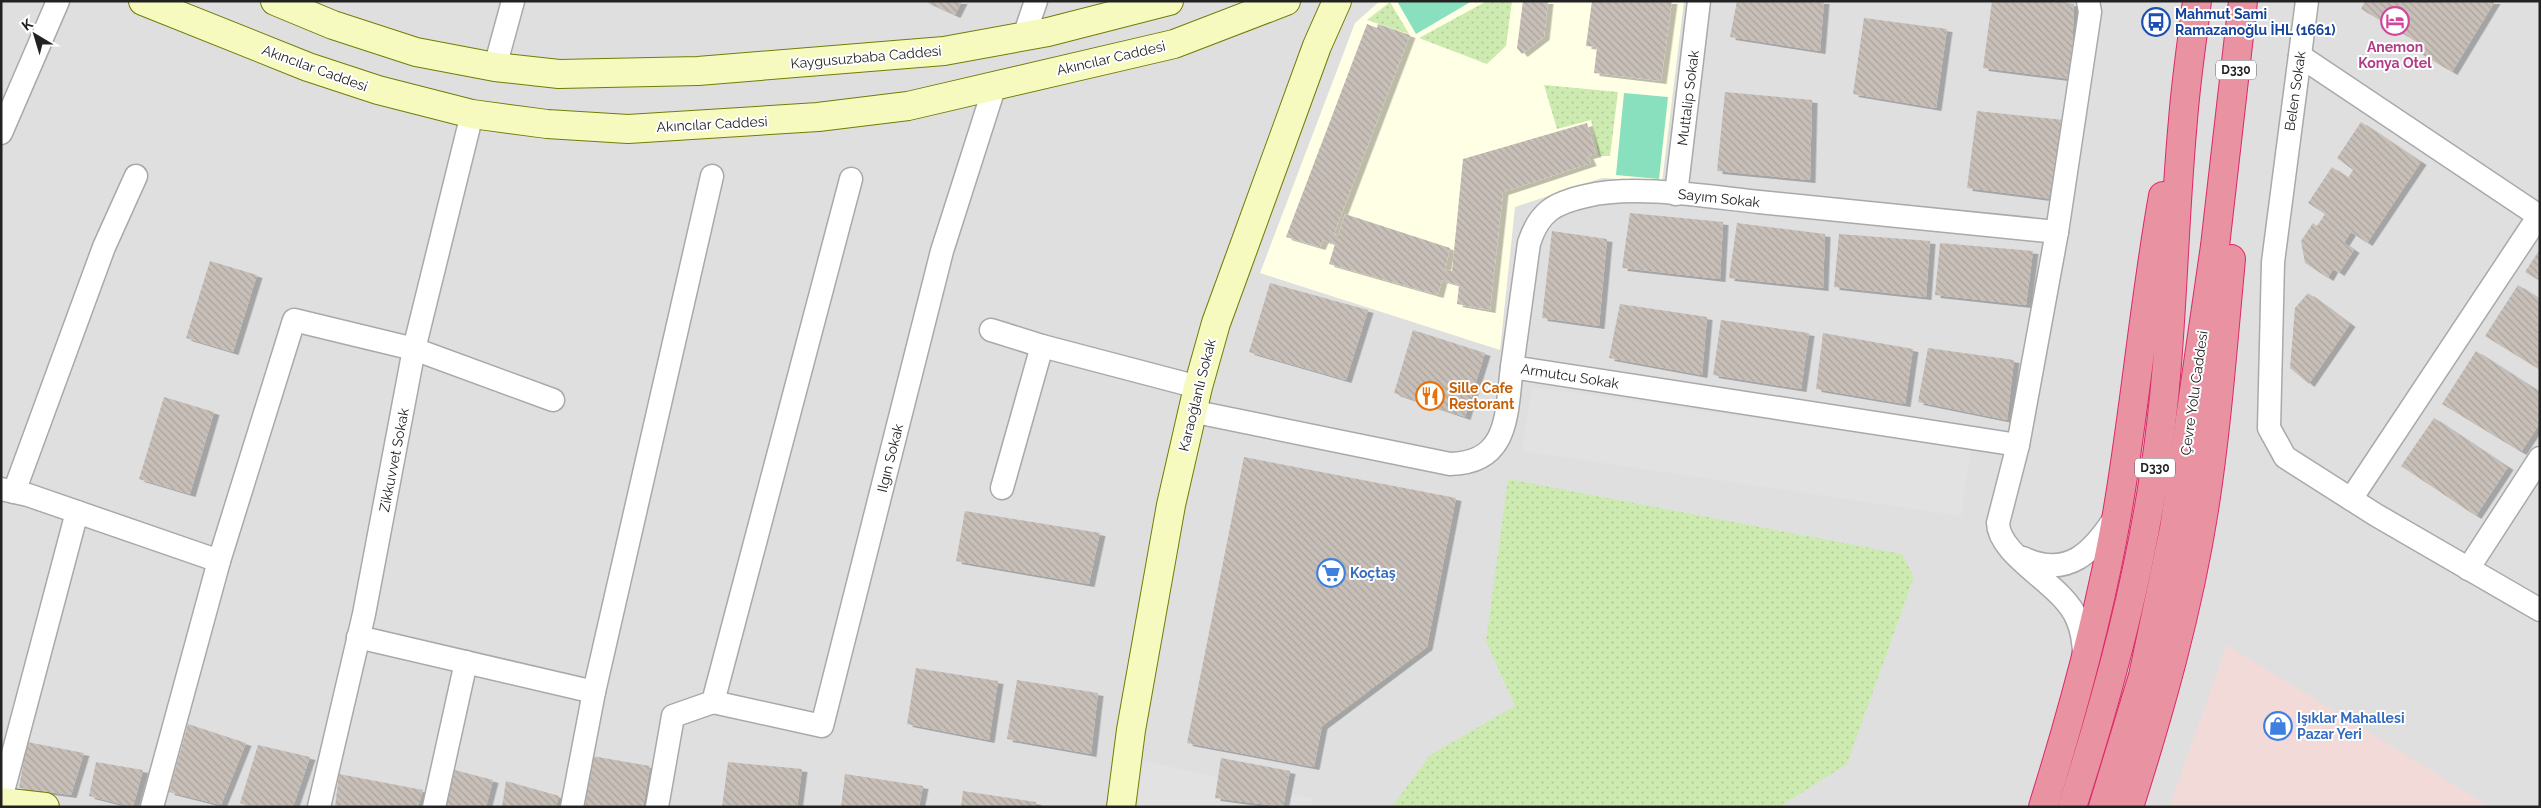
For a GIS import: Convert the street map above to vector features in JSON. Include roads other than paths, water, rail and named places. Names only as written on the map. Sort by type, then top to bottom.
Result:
[{"type":"highway","name":"Çevre Yolu Caddesi","points":[[2072,807],[2091,748],[2126,620],[2142,549],[2154,475],[2169,352],[2183,120],[2197,1]]},
{"type":"highway","name":"Çevre Yolu Caddesi","points":[[2103,807],[2142,676],[2172,539],[2228,138],[2243,1]]},
{"type":"highway","points":[[2043,807],[2070,723],[2117,514],[2153,252],[2163,196],[2183,120]]},
{"type":"highway","points":[[2129,807],[2156,724],[2176,647],[2205,504],[2216,419],[2233,227],[2234,176],[2228,138]]},
{"type":"main road","name":"Akıncılar Caddesi","points":[[143,1],[308,67],[378,90],[472,114],[547,124],[628,129],[718,125],[818,117],[908,106],[1174,44],[1286,1]]},
{"type":"main road","points":[[275,1],[333,26],[416,52],[495,68]]},
{"type":"main road","name":"Kaygusuzbaba Caddesi","points":[[495,68],[559,74],[707,70],[944,50],[1024,36],[1169,1]]},
{"type":"main road","name":"Karaoğlanlı Sokak","points":[[1121,807],[1131,730],[1160,564],[1195,399],[1216,323],[1317,46],[1338,1]]},
{"type":"main road","points":[[1,801],[45,807]]},
{"type":"street","points":[[1,133],[58,1]]},
{"type":"street","points":[[495,68],[513,1]]},
{"type":"street","points":[[1024,36],[1036,1]]},
{"type":"street","name":"Muttalip Sokak","points":[[1676,194],[1700,1]]},
{"type":"street","points":[[2084,664],[2081,632],[2073,611],[2056,590],[2002,540],[1998,531],[1998,523],[2018,445],[2057,232],[2090,12],[2088,1]]},
{"type":"street","name":"Belen Sokak","points":[[2307,1],[2272,262],[2269,428],[2285,457],[2351,499],[2540,610]]},
{"type":"street","points":[[2300,56],[2539,215],[2351,499]]},
{"type":"street","name":"Ilgın Sokak","points":[[713,702],[822,726],[942,251],[995,85]]},
{"type":"street","name":"Zikkuvvet Sokak","points":[[319,807],[358,637],[414,349],[472,114]]},
{"type":"street","points":[[136,176],[104,247],[7,490],[219,561]]},
{"type":"street","points":[[572,807],[594,692],[712,176]]},
{"type":"street","points":[[657,807],[673,716],[713,702],[851,179]]},
{"type":"street","name":"Sayım Sokak","points":[[1512,367],[1529,243],[1535,224],[1547,211],[1586,196],[1611,192],[1676,194],[2057,232]]},
{"type":"street","points":[[152,807],[219,561],[294,320],[414,349],[554,400]]},
{"type":"street","name":"Armutcu Sokak","points":[[991,330],[1195,399],[1450,464],[1466,464],[1481,458],[1495,448],[1501,435],[1512,367],[2018,445]]},
{"type":"street","points":[[1002,488],[1042,346]]},
{"type":"street","points":[[2468,569],[2540,458]]},
{"type":"street","points":[[1,801],[77,512]]},
{"type":"street","points":[[2020,557],[2046,566],[2069,563],[2082,557],[2094,545],[2117,514]]},
{"type":"street","points":[[358,637],[594,692]]},
{"type":"street","points":[[434,807],[466,662]]},
{"type":"place","name":"Anemon Konya Otel","points":[[2395,21]]},
{"type":"place","name":"Mahmut Sami Ramazanoğlu İHL (1661)","points":[[2156,22]]},
{"type":"place","name":"Sille Cafe Restorant","points":[[1430,396]]},
{"type":"place","name":"Koçtaş","points":[[1331,573]]},
{"type":"place","name":"Işıklar Mahallesi Pazar Yeri","points":[[2278,726]]}]
